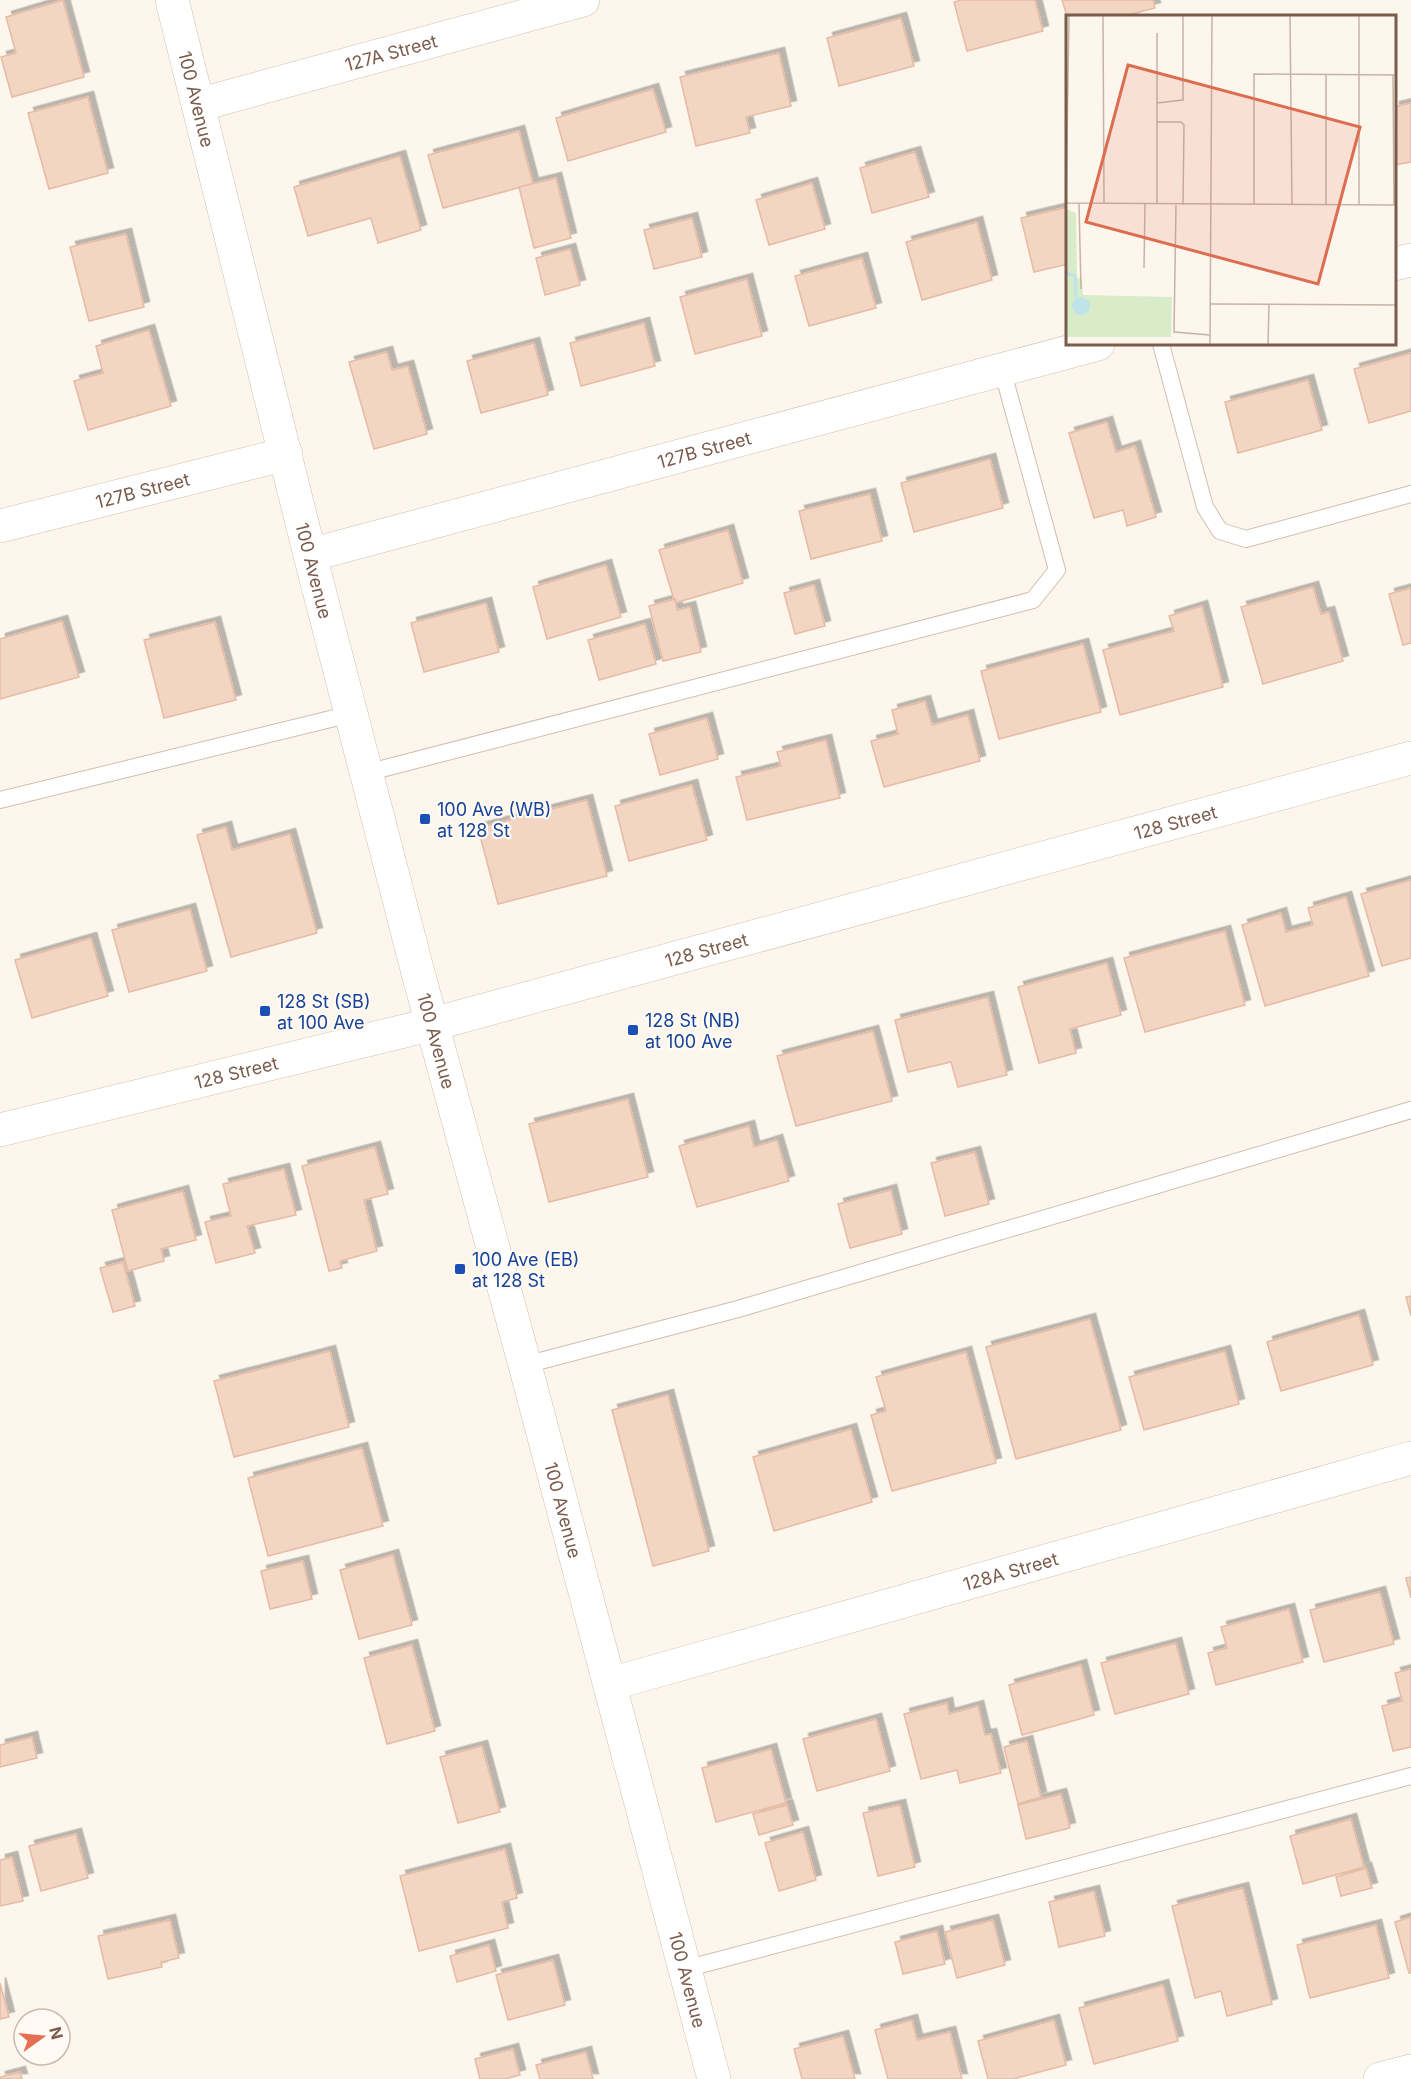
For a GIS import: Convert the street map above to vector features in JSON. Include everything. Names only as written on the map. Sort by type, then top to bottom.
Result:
[{"type":"street","name":"100 Avenue","points":[[172,0],[366,773],[714,2079]]},
{"type":"street","name":"127A Street","points":[[198,105],[583,0]]},
{"type":"street","points":[[1396,264],[1411,260]]},
{"type":"street","name":"127B Street","points":[[310,555],[1094,345]]},
{"type":"street","name":"127B Street","points":[[0,526],[286,454]]},
{"type":"street","name":"128 Street","points":[[0,1130],[433,1024],[1411,758]]},
{"type":"street","name":"128A Street","points":[[610,1684],[1411,1458]]},
{"type":"street","points":[[1380,2079],[1411,2071]]},
{"type":"lane","points":[[1161,345],[1205,507],[1220,531],[1246,538],[1411,494]]},
{"type":"lane","points":[[366,773],[1033,600],[1057,570],[1002,369]]},
{"type":"lane","points":[[0,800],[351,714]]},
{"type":"lane","points":[[525,1365],[738,1309],[1411,1110]]},
{"type":"lane","points":[[685,1969],[1411,1776]]},
{"type":"building","points":[[63,0],[84,77],[12,97],[1,57],[16,53],[6,17]]},
{"type":"building","points":[[961,0],[1035,0],[1043,31],[967,51],[954,2]]},
{"type":"building","points":[[1062,0],[1153,0],[1155,8],[1128,15],[1067,15]]},
{"type":"building","points":[[901,18],[914,66],[839,86],[827,38]]},
{"type":"building","points":[[779,53],[791,106],[746,117],[750,133],[696,146],[680,77]]},
{"type":"building","points":[[653,89],[666,132],[568,161],[556,118]]},
{"type":"building","points":[[88,97],[108,173],[49,189],[28,113]]},
{"type":"building","points":[[1411,103],[1411,162],[1396,165],[1396,107]]},
{"type":"building","points":[[519,131],[533,184],[443,208],[428,155]]},
{"type":"building","points":[[915,152],[929,197],[872,213],[860,168]]},
{"type":"building","points":[[400,156],[421,230],[378,243],[371,218],[308,236],[294,187]]},
{"type":"building","points":[[556,178],[571,238],[534,248],[519,187]]},
{"type":"building","points":[[812,183],[825,229],[769,245],[756,200]]},
{"type":"building","points":[[1066,207],[1066,264],[1034,272],[1021,218]]},
{"type":"building","points":[[692,218],[702,257],[654,269],[644,230]]},
{"type":"building","points":[[977,222],[992,280],[922,300],[906,242]]},
{"type":"building","points":[[126,234],[144,307],[89,321],[70,247]]},
{"type":"building","points":[[570,249],[580,285],[545,295],[536,258]]},
{"type":"building","points":[[862,258],[876,308],[809,326],[795,276]]},
{"type":"building","points":[[747,279],[762,336],[695,354],[680,297]]},
{"type":"building","points":[[644,323],[655,366],[581,386],[570,343]]},
{"type":"building","points":[[149,330],[171,406],[88,430],[74,381],[103,373],[96,346]]},
{"type":"building","points":[[534,343],[548,395],[481,413],[467,361]]},
{"type":"building","points":[[387,352],[392,370],[408,366],[427,434],[374,449],[349,362]]},
{"type":"building","points":[[1411,353],[1411,411],[1369,423],[1354,369]]},
{"type":"building","points":[[1308,380],[1322,430],[1238,453],[1225,402]]},
{"type":"building","points":[[1107,422],[1116,452],[1135,446],[1156,517],[1127,526],[1123,510],[1094,518],[1069,433]]},
{"type":"building","points":[[990,459],[1003,508],[914,532],[901,483]]},
{"type":"building","points":[[870,494],[882,541],[811,559],[799,511]]},
{"type":"building","points":[[728,530],[743,583],[675,603],[659,550]]},
{"type":"building","points":[[606,565],[621,617],[547,639],[533,587]]},
{"type":"building","points":[[814,585],[825,626],[795,634],[784,593]]},
{"type":"building","points":[[1313,587],[1321,614],[1329,612],[1343,661],[1263,684],[1241,607]]},
{"type":"building","points":[[1411,588],[1411,643],[1403,645],[1389,594]]},
{"type":"building","points":[[675,599],[677,610],[690,607],[701,652],[663,661],[649,606]]},
{"type":"building","points":[[486,603],[499,652],[424,672],[411,623]]},
{"type":"building","points":[[1202,606],[1223,687],[1120,715],[1103,650],[1174,631],[1169,616]]},
{"type":"building","points":[[62,621],[79,677],[0,699],[0,639]]},
{"type":"building","points":[[215,622],[236,700],[164,718],[144,640]]},
{"type":"building","points":[[645,624],[656,664],[599,680],[588,640]]},
{"type":"building","points":[[1083,644],[1101,712],[999,739],[981,671]]},
{"type":"building","points":[[925,701],[932,725],[968,715],[980,761],[884,787],[871,741],[898,734],[892,710]]},
{"type":"building","points":[[707,718],[718,759],[660,775],[649,734]]},
{"type":"building","points":[[826,740],[840,798],[747,820],[736,777],[781,766],[777,752]]},
{"type":"building","points":[[692,785],[707,840],[629,861],[615,806]]},
{"type":"building","points":[[587,800],[607,876],[498,904],[478,828]]},
{"type":"building","points":[[226,827],[232,850],[290,834],[317,933],[231,957],[197,835]]},
{"type":"building","points":[[1411,880],[1411,958],[1382,966],[1361,894]]},
{"type":"building","points":[[1346,897],[1369,976],[1265,1006],[1242,925],[1281,913],[1286,932],[1313,925],[1308,908]]},
{"type":"building","points":[[190,909],[207,971],[129,992],[112,930]]},
{"type":"building","points":[[1225,931],[1245,1005],[1145,1032],[1124,958]]},
{"type":"building","points":[[91,938],[108,996],[32,1018],[15,960]]},
{"type":"building","points":[[1107,963],[1121,1015],[1070,1029],[1076,1053],[1039,1063],[1018,987]]},
{"type":"building","points":[[988,997],[1007,1075],[958,1087],[951,1062],[908,1072],[895,1020]]},
{"type":"building","points":[[873,1031],[892,1101],[796,1126],[777,1056]]},
{"type":"building","points":[[628,1099],[648,1177],[549,1202],[529,1124]]},
{"type":"building","points":[[749,1126],[754,1147],[777,1140],[789,1181],[697,1207],[679,1146]]},
{"type":"building","points":[[375,1147],[388,1194],[364,1200],[377,1251],[340,1261],[342,1268],[329,1271],[302,1166]]},
{"type":"building","points":[[975,1152],[989,1204],[945,1216],[931,1163]]},
{"type":"building","points":[[284,1169],[296,1215],[247,1226],[255,1253],[216,1263],[205,1222],[231,1216],[223,1184]]},
{"type":"building","points":[[891,1190],[902,1234],[850,1248],[838,1204]]},
{"type":"building","points":[[183,1191],[196,1240],[161,1249],[164,1261],[128,1271],[112,1210]]},
{"type":"building","points":[[123,1262],[135,1306],[113,1312],[100,1268]]},
{"type":"building","points":[[1411,1296],[1411,1316],[1406,1297]]},
{"type":"building","points":[[1359,1315],[1373,1365],[1281,1391],[1267,1342]]},
{"type":"building","points":[[1090,1319],[1121,1430],[1016,1459],[986,1347]]},
{"type":"building","points":[[330,1351],[349,1427],[234,1457],[214,1381]]},
{"type":"building","points":[[1225,1351],[1239,1404],[1144,1430],[1129,1377]]},
{"type":"building","points":[[966,1352],[996,1463],[892,1491],[871,1415],[886,1411],[876,1377]]},
{"type":"building","points":[[668,1395],[709,1551],[653,1566],[612,1410]]},
{"type":"building","points":[[851,1429],[872,1502],[774,1531],[753,1457]]},
{"type":"building","points":[[362,1448],[383,1526],[268,1556],[248,1478]]},
{"type":"building","points":[[393,1555],[412,1625],[359,1639],[340,1570]]},
{"type":"building","points":[[303,1561],[312,1599],[270,1609],[261,1571]]},
{"type":"building","points":[[1411,1577],[1411,1598],[1406,1578]]},
{"type":"building","points":[[1380,1592],[1394,1644],[1324,1662],[1310,1610]]},
{"type":"building","points":[[1289,1609],[1303,1662],[1216,1685],[1208,1653],[1227,1648],[1221,1627]]},
{"type":"building","points":[[1176,1643],[1189,1694],[1115,1714],[1101,1663]]},
{"type":"building","points":[[412,1645],[435,1731],[387,1744],[364,1658]]},
{"type":"building","points":[[1081,1665],[1094,1715],[1022,1735],[1009,1685]]},
{"type":"building","points":[[1411,1669],[1411,1747],[1393,1751],[1382,1706],[1402,1701],[1395,1673]]},
{"type":"building","points":[[947,1703],[949,1714],[978,1706],[985,1735],[991,1734],[1001,1773],[960,1783],[957,1770],[921,1779],[904,1714]]},
{"type":"building","points":[[876,1719],[890,1771],[817,1791],[803,1739]]},
{"type":"building","points":[[32,1737],[37,1758],[0,1767],[0,1745]]},
{"type":"building","points":[[1027,1741],[1041,1797],[1018,1804],[1004,1747]]},
{"type":"building","points":[[482,1746],[500,1812],[458,1823],[440,1757]]},
{"type":"building","points":[[771,1749],[786,1803],[716,1822],[702,1768]]},
{"type":"building","points":[[1061,1794],[1070,1828],[1026,1839],[1018,1805]]},
{"type":"building","points":[[787,1805],[793,1825],[759,1835],[753,1814]]},
{"type":"building","points":[[900,1805],[915,1867],[878,1876],[863,1813]]},
{"type":"building","points":[[1351,1819],[1364,1867],[1303,1884],[1290,1836]]},
{"type":"building","points":[[803,1832],[816,1880],[779,1891],[765,1843]]},
{"type":"building","points":[[76,1834],[88,1878],[41,1891],[29,1846]]},
{"type":"building","points":[[505,1849],[517,1898],[502,1902],[508,1928],[419,1951],[400,1876]]},
{"type":"building","points":[[12,1857],[23,1901],[0,1906],[0,1860]]},
{"type":"building","points":[[1366,1868],[1372,1888],[1341,1896],[1336,1877]]},
{"type":"building","points":[[1243,1888],[1272,2004],[1227,2016],[1221,1991],[1195,1998],[1172,1906]]},
{"type":"building","points":[[1094,1891],[1105,1936],[1059,1947],[1049,1902]]},
{"type":"building","points":[[1411,1917],[1411,1973],[1409,1973],[1395,1922]]},
{"type":"building","points":[[170,1920],[179,1958],[161,1962],[162,1967],[108,1979],[98,1936]]},
{"type":"building","points":[[993,1920],[1005,1965],[957,1978],[945,1932]]},
{"type":"building","points":[[1376,1925],[1389,1978],[1310,1998],[1297,1945]]},
{"type":"building","points":[[937,1931],[945,1964],[903,1974],[895,1942]]},
{"type":"building","points":[[489,1945],[496,1971],[457,1982],[450,1956]]},
{"type":"building","points":[[553,1960],[565,2005],[508,2020],[496,1975]]},
{"type":"building","points":[[0,1983],[9,2017],[0,2019]]},
{"type":"building","points":[[1163,1985],[1178,2041],[1094,2064],[1079,2008]]},
{"type":"building","points":[[912,2020],[917,2040],[950,2032],[962,2079],[888,2079],[875,2030]]},
{"type":"building","points":[[1054,2020],[1066,2065],[1013,2079],[988,2079],[978,2041]]},
{"type":"building","points":[[843,2036],[855,2079],[802,2079],[794,2049]]},
{"type":"building","points":[[513,2049],[520,2075],[505,2079],[480,2079],[475,2059]]},
{"type":"building","points":[[586,2052],[593,2079],[540,2079],[536,2065]]},
{"type":"building","points":[[20,2072],[22,2079],[0,2079],[0,2077]]},
{"type":"place","name":"100 Ave (WB) at 128 St","points":[[425,819]]},
{"type":"place","name":"128 St (SB) at 100 Ave","points":[[265,1011]]},
{"type":"place","name":"128 St (NB) at 100 Ave","points":[[633,1030]]},
{"type":"place","name":"100 Ave (EB) at 128 St","points":[[460,1269]]}]
